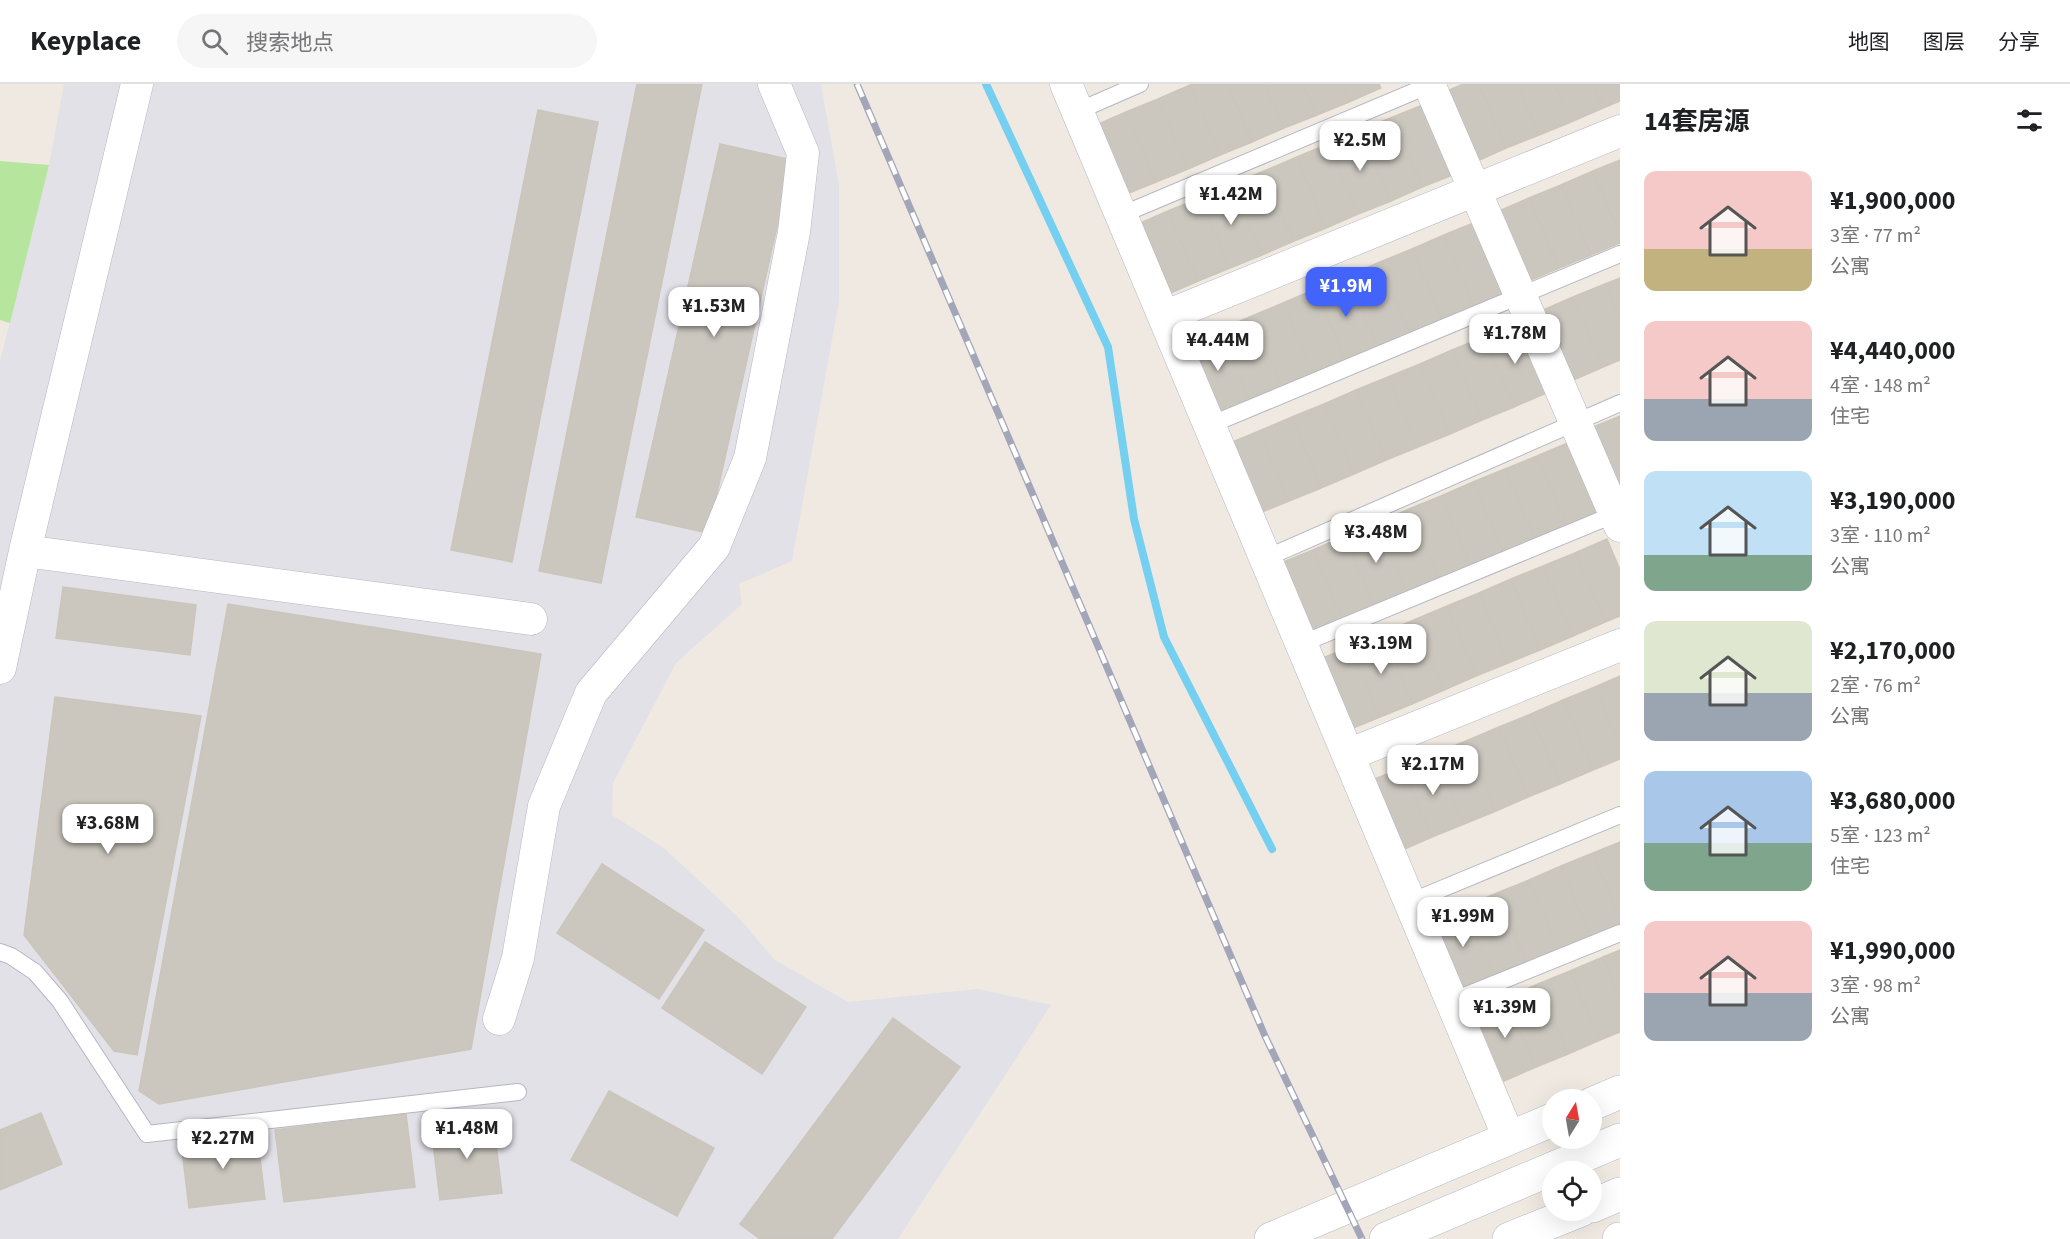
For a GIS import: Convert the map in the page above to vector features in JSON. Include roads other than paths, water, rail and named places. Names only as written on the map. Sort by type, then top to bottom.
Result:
[{"type":"main road","points":[[1602,1100],[1620,1092]]},
{"type":"main road","points":[[1271,1239],[1542,1124]]},
{"type":"main road","points":[[1386,1239],[1620,1140]]},
{"type":"main road","points":[[1602,1202],[1620,1194]]},
{"type":"main road","points":[[1509,1239],[1554,1221]]},
{"type":"street","points":[[0,668],[25,551],[136,84]]},
{"type":"street","points":[[499,1018],[518,958],[544,806],[591,693],[714,547],[750,458],[794,232],[802,153],[774,84]]},
{"type":"street","points":[[1430,84],[1618,518]]},
{"type":"street","points":[[1072,97],[1509,1137]]},
{"type":"street","points":[[1164,317],[1620,131]]},
{"type":"street","points":[[25,551],[531,619]]},
{"type":"street","points":[[1348,755],[1620,645]]},
{"type":"lane","points":[[1072,97],[1140,84]]},
{"type":"lane","points":[[1121,215],[1430,84]]},
{"type":"lane","points":[[1209,425],[1620,254]]},
{"type":"lane","points":[[1266,558],[1620,402]]},
{"type":"lane","points":[[1301,644],[1618,518]]},
{"type":"lane","points":[[1410,902],[1620,814]]},
{"type":"lane","points":[[1452,1001],[1620,933]]},
{"type":"lane","points":[[0,952],[35,972],[60,1001],[147,1134],[518,1092]]},
{"type":"waterway","points":[[986,84],[1108,347],[1134,519],[1164,637],[1272,849]]},
{"type":"railway","points":[[857,84],[1265,1036],[1362,1239]]}]
